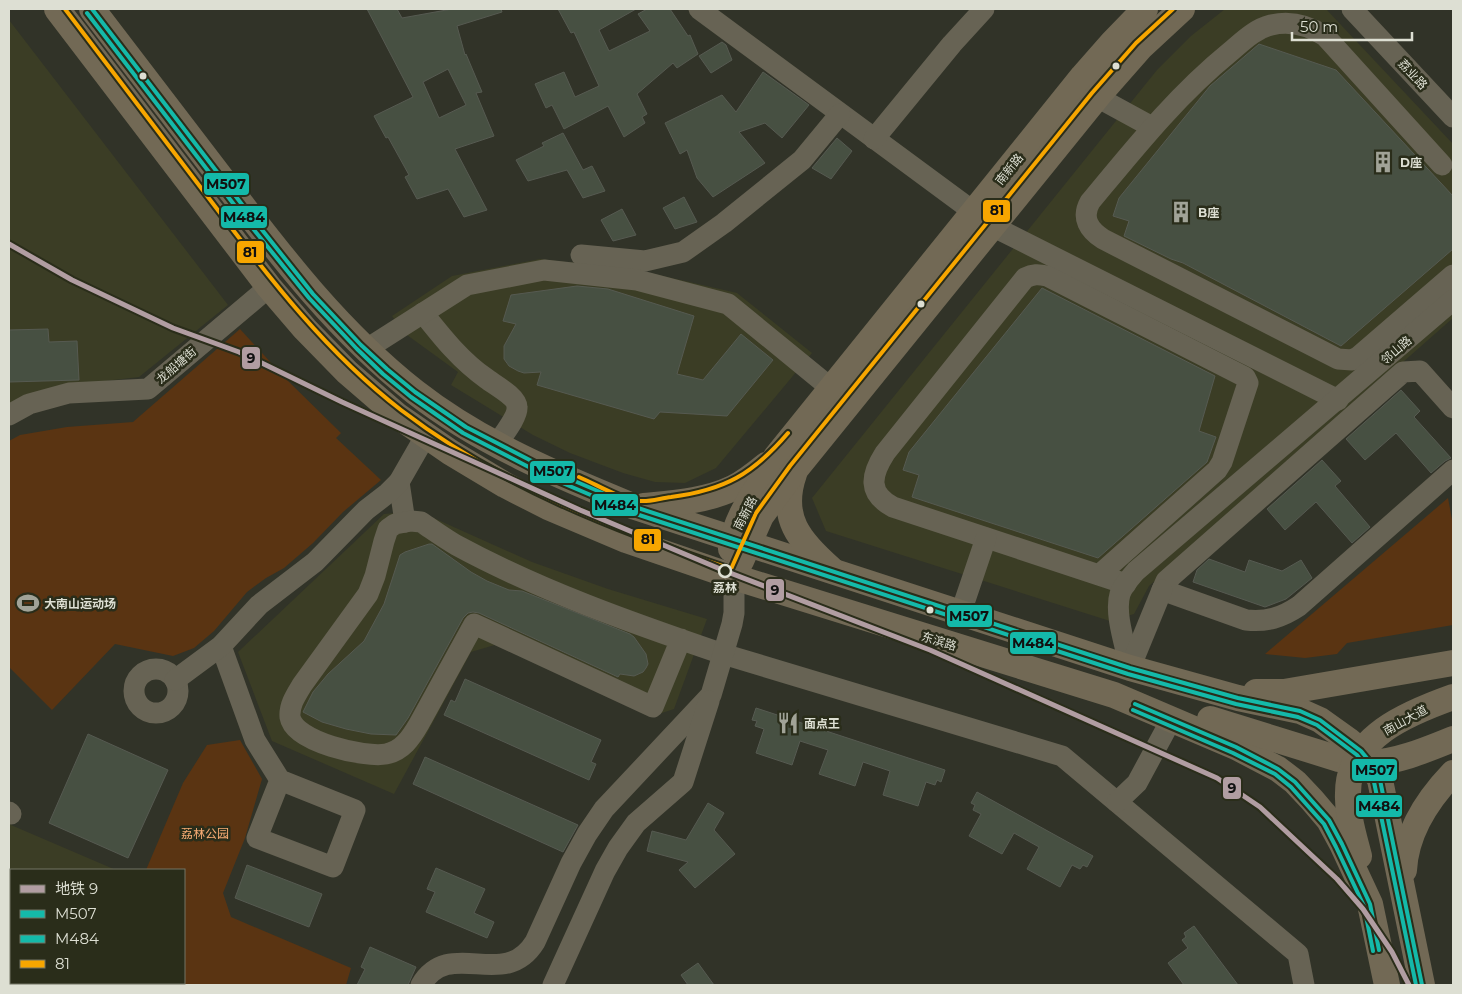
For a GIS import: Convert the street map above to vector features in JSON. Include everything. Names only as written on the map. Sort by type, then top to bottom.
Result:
[{"type":"main road","name":"东滨路","points":[[57,9],[269,287],[305,330],[348,372],[398,416],[450,452],[505,485],[548,507],[626,540],[734,577],[1114,695],[1252,754],[1278,769],[1295,782],[1329,820],[1370,904],[1387,985]]},
{"type":"main road","points":[[92,9],[286,264],[329,313],[365,350],[416,393],[467,428],[577,483],[635,507],[1130,668],[1300,711],[1334,728],[1380,780],[1422,985]]},
{"type":"main road","name":"南新路","points":[[734,577],[740,542],[740,515],[786,464],[983,219],[1084,76],[1112,43],[1145,9]]},
{"type":"main road","name":"南新路","points":[[786,464],[832,389],[983,219],[1141,47],[1182,9]]},
{"type":"main road","points":[[635,507],[714,495],[786,464],[788,510],[794,526],[819,559],[835,573]]},
{"type":"main road","points":[[1203,688],[1247,692],[1284,692],[1453,663]]},
{"type":"main road","points":[[1114,695],[1203,717],[1339,759],[1409,754],[1453,739]]},
{"type":"main road","name":"南山大道","points":[[1362,758],[1389,726],[1423,708],[1453,697]]},
{"type":"main road","points":[[1362,758],[1348,783],[1348,808],[1370,904]]},
{"type":"main road","points":[[1402,890],[1404,864],[1410,838],[1421,814],[1438,788],[1453,773]]},
{"type":"street","points":[[699,9],[983,219],[1338,400]]},
{"type":"street","points":[[874,139],[952,44],[984,9]]},
{"type":"street","name":"荔业路","points":[[1352,9],[1453,118]]},
{"type":"street","name":"荔业路","points":[[1372,9],[1453,97]]},
{"type":"street","points":[[1442,166],[1325,36],[1313,28],[1297,23],[1270,25],[1256,31],[1194,83],[1152,127],[1087,208],[1086,219],[1092,230],[1103,239],[1329,356],[1345,361],[1358,357],[1453,275]]},
{"type":"street","points":[[1097,97],[1152,127]]},
{"type":"street","points":[[581,255],[645,261],[683,252],[724,223],[802,160],[840,114]]},
{"type":"street","points":[[365,350],[468,285],[544,270],[637,280],[728,304],[832,389]]},
{"type":"street","points":[[1099,575],[1217,470],[1222,462],[1248,383],[1245,377],[1047,276],[1038,274],[1025,278],[885,453],[874,475],[875,489],[885,503],[893,507],[1126,584],[1120,593],[1118,612],[1130,668]]},
{"type":"street","name":"龙船塘街","points":[[9,415],[29,404],[69,393],[148,390],[269,287]]},
{"type":"street","name":"邻山路","points":[[1126,584],[1136,572],[1453,300]]},
{"type":"street","points":[[423,313],[453,351],[476,372],[514,399],[518,406],[516,414],[497,444]]},
{"type":"street","points":[[1130,668],[1166,581],[1403,372],[1420,371],[1453,408]]},
{"type":"street","points":[[175,680],[221,646],[259,605],[315,562],[366,510],[400,482],[426,435]]},
{"type":"street","points":[[1162,590],[1246,620],[1259,621],[1285,615],[1299,606],[1453,470]]},
{"type":"street","points":[[400,482],[405,522]]},
{"type":"street","points":[[681,640],[653,707],[474,624],[411,738],[399,749],[386,754],[371,754],[331,747],[308,738],[294,727],[290,719],[290,709],[302,685],[368,594],[388,529],[395,524],[421,522],[454,544],[504,569],[590,606],[681,640],[1062,756],[1298,954],[1304,985]]},
{"type":"street","points":[[961,612],[986,538]]},
{"type":"street","points":[[553,985],[605,871],[618,848],[636,823],[683,782],[711,695],[734,613],[734,577]]},
{"type":"street","points":[[221,646],[255,740],[280,780],[355,810],[333,867],[257,838],[280,780]]},
{"type":"street","points":[[422,985],[433,971],[445,965],[462,962],[495,966],[520,960],[528,953],[535,942],[571,862],[604,809],[711,695]]},
{"type":"street","points":[[1117,802],[1137,783],[1172,720]]},
{"type":"shaded area","points":[[1225,9],[1326,9],[1453,144],[1453,318],[1149,586],[1134,614],[1110,621],[826,531],[812,498],[1157,70],[1191,36]]},
{"type":"shaded area","points":[[9,20],[228,305],[139,377],[54,387],[9,409]]},
{"type":"shaded area","points":[[540,259],[637,270],[737,293],[812,353],[716,468],[685,483],[655,482],[623,473],[570,453],[533,435],[451,385],[458,372],[407,335],[392,316],[452,276]]},
{"type":"shaded area","points":[[418,511],[532,562],[608,589],[707,619],[674,709],[653,716],[498,644],[471,652],[394,794],[272,741],[238,652],[384,514]]},
{"type":"shaded area","points":[[9,823],[114,869],[10,869],[9,938]]},
{"type":"green space","points":[[240,329],[285,378],[341,433],[336,438],[381,480],[343,512],[313,543],[284,568],[247,592],[214,631],[194,648],[173,656],[115,644],[52,710],[9,667],[9,441],[20,435],[67,427],[133,422]]},
{"type":"green space","points":[[1448,498],[1453,525],[1453,625],[1347,643],[1337,654],[1305,658],[1265,654]]},
{"type":"green space","name":"荔林公园","points":[[240,740],[262,779],[245,838],[223,893],[231,917],[351,968],[346,985],[9,985],[9,957],[10,984],[185,984],[185,869],[146,869],[183,783],[207,745]]},
{"type":"building","points":[[367,9],[397,9],[402,18],[452,9],[501,9],[502,12],[457,26],[465,55],[482,92],[476,93],[494,136],[455,149],[487,210],[464,217],[448,189],[417,199],[405,177],[409,175],[374,116],[413,97]],"holes":[[[448,69],[466,105],[439,118],[423,82]]]},
{"type":"building","points":[[558,9],[636,9],[599,30],[609,51],[650,31],[638,14],[647,9],[670,9],[688,36],[690,35],[698,54],[677,68],[673,63],[637,94],[647,114],[642,117],[645,123],[624,137],[608,106],[564,129],[552,105],[546,108],[535,84],[564,72],[575,97],[599,86],[574,32],[571,33]]},
{"type":"building","points":[[722,42],[726,45],[732,60],[711,73],[699,56]]},
{"type":"building","points":[[1259,44],[1336,70],[1453,196],[1453,249],[1341,346],[1183,263],[1124,236],[1129,221],[1113,216],[1119,198],[1210,86]]},
{"type":"building","points":[[763,72],[809,105],[782,138],[765,123],[739,132],[765,163],[713,197],[697,178],[687,150],[680,154],[665,123],[722,95],[736,112]]},
{"type":"building","points":[[563,133],[583,170],[592,166],[605,191],[583,198],[567,170],[528,181],[516,160],[544,146],[542,143]]},
{"type":"building","points":[[837,138],[852,151],[831,179],[812,168]]},
{"type":"building","points":[[684,197],[697,222],[675,229],[663,208]]},
{"type":"building","points":[[622,209],[636,235],[613,241],[601,220]]},
{"type":"building","points":[[577,286],[608,289],[694,316],[677,374],[703,380],[741,334],[773,360],[727,416],[660,412],[654,419],[537,385],[541,372],[524,373],[518,371],[509,366],[504,359],[504,346],[516,324],[503,321],[511,295]]},
{"type":"building","points":[[1042,288],[1215,376],[1199,431],[1216,437],[1207,462],[1098,558],[912,497],[919,475],[903,470],[909,452]]},
{"type":"building","points":[[48,329],[49,342],[77,341],[79,380],[9,382],[9,330]]},
{"type":"building","points":[[1401,390],[1420,411],[1414,417],[1451,458],[1431,473],[1396,433],[1365,460],[1346,439]]},
{"type":"building","points":[[1322,460],[1341,481],[1335,486],[1370,527],[1352,543],[1316,502],[1285,530],[1267,509]]},
{"type":"building","points":[[432,544],[487,581],[509,590],[522,591],[630,634],[646,654],[648,664],[646,668],[643,672],[634,676],[620,674],[618,677],[479,613],[473,612],[468,613],[463,618],[408,718],[396,735],[371,734],[346,729],[322,722],[303,712],[313,692],[328,674],[364,641],[384,604],[400,555]]},
{"type":"building","points":[[1209,559],[1245,572],[1249,560],[1282,571],[1301,560],[1312,578],[1286,599],[1265,607],[1193,582],[1197,570]]},
{"type":"building","points":[[465,679],[601,740],[591,762],[596,764],[589,780],[444,715],[451,700],[455,702]]},
{"type":"building","points":[[756,708],[945,770],[941,782],[937,780],[935,785],[926,782],[918,806],[883,795],[890,771],[863,762],[855,786],[819,774],[828,750],[800,741],[792,765],[756,753],[764,729],[755,726],[757,721],[752,720]]},
{"type":"building","points":[[88,734],[168,770],[128,858],[49,823]]},
{"type":"building","points":[[425,757],[578,825],[563,852],[413,784]]},
{"type":"building","points":[[977,792],[1093,856],[1087,867],[1083,865],[1080,869],[1072,865],[1060,887],[1027,869],[1039,847],[1014,833],[1002,854],[969,836],[981,814],[973,810],[975,805],[971,803]]},
{"type":"building","points":[[708,803],[724,813],[714,830],[735,854],[695,888],[679,870],[688,862],[647,851],[652,831],[686,840]]},
{"type":"building","points":[[247,865],[322,894],[309,927],[235,898]]},
{"type":"building","points":[[436,868],[485,889],[474,913],[494,922],[487,938],[426,912],[435,892],[427,889]]},
{"type":"building","points":[[1194,926],[1238,985],[1184,985],[1168,963],[1188,948],[1182,940],[1186,937],[1184,933]]},
{"type":"building","points":[[370,947],[416,967],[408,985],[357,985],[365,969],[361,967]]},
{"type":"building","points":[[698,963],[714,985],[688,985],[681,975]]},
{"type":"metro line","name":"9","points":[[9,244],[72,280],[173,328],[239,352],[342,402],[580,510],[725,571],[930,650],[1217,778],[1260,807],[1337,879],[1363,909],[1392,952],[1409,985]]},
{"type":"transit line","name":"81","points":[[65,9],[278,287],[324,340],[374,388],[439,437],[477,461],[518,483],[601,521],[731,569],[756,513],[790,466],[1092,93],[1136,43],[1173,9]]},
{"type":"transit line","name":"M507","points":[[92,9],[313,294],[361,345],[387,369],[415,392],[466,427],[549,470],[635,507],[1130,668],[1238,698],[1300,711],[1320,720],[1361,751],[1371,763],[1380,780],[1422,985]]},
{"type":"transit line","name":"M484","points":[[87,13],[242,215],[309,298],[383,374],[411,397],[463,433],[546,476],[633,513],[1128,674],[1236,704],[1298,717],[1317,725],[1357,755],[1374,782],[1416,985]]},
{"type":"transit line","name":"81","points":[[579,477],[616,495],[632,500],[652,500],[690,494],[707,490],[737,478],[763,459],[788,433]]},
{"type":"transit line","name":"M507","points":[[1135,704],[1236,747],[1278,769],[1295,782],[1329,820],[1342,844],[1370,904],[1379,950]]},
{"type":"transit line","name":"M484","points":[[1133,710],[1233,753],[1275,774],[1291,787],[1324,824],[1336,847],[1364,906],[1373,951]]},
{"type":"place","name":"D座","points":[[1383,162]]},
{"type":"place","name":"B座","points":[[1181,212]]},
{"type":"place","name":"荔林","points":[[725,571]]},
{"type":"place","name":"大南山运动场","points":[[28,603]]},
{"type":"place","name":"面点王","points":[[788,723]]}]
